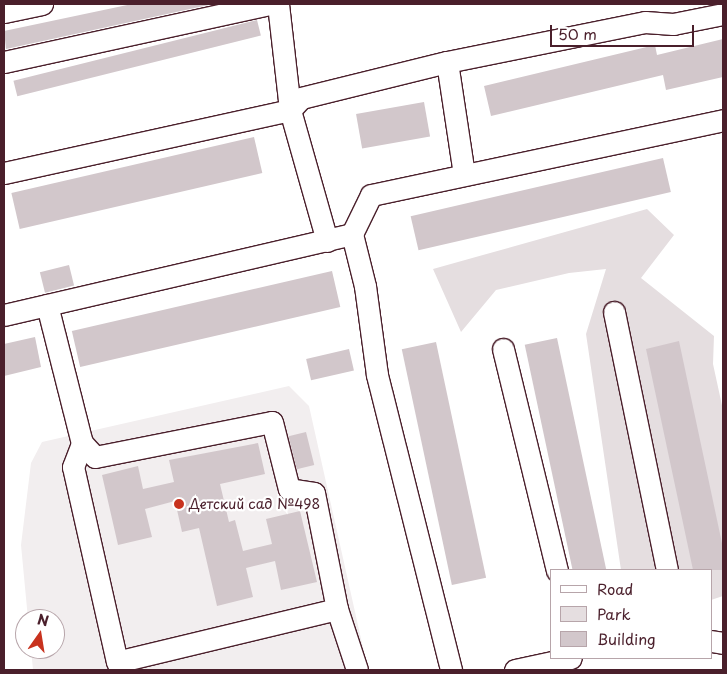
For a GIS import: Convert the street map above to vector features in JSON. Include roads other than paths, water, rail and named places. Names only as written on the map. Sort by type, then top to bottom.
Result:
[{"type":"lane","points":[[4,12],[42,4]]},
{"type":"lane","points":[[4,62],[271,4]]},
{"type":"lane","points":[[278,4],[290,110],[327,241]]},
{"type":"lane","points":[[4,173],[290,110],[300,98],[446,62],[645,22],[673,24],[723,14]]},
{"type":"lane","points":[[446,62],[464,175]]},
{"type":"lane","points":[[451,670],[377,375],[365,286],[352,234],[371,195],[723,120]]},
{"type":"lane","points":[[5,311],[47,305],[352,234]]},
{"type":"lane","points":[[47,305],[82,443],[95,457],[272,422],[289,489],[314,493],[337,609],[357,670]]},
{"type":"lane","points":[[614,312],[667,569]]},
{"type":"lane","points":[[503,349],[557,569]]},
{"type":"lane","points":[[82,443],[73,467],[117,662],[337,609]]},
{"type":"lane","points":[[515,670],[541,668],[568,659]]},
{"type":"place","name":"Детский сад №498","points":[[179,504]]}]
